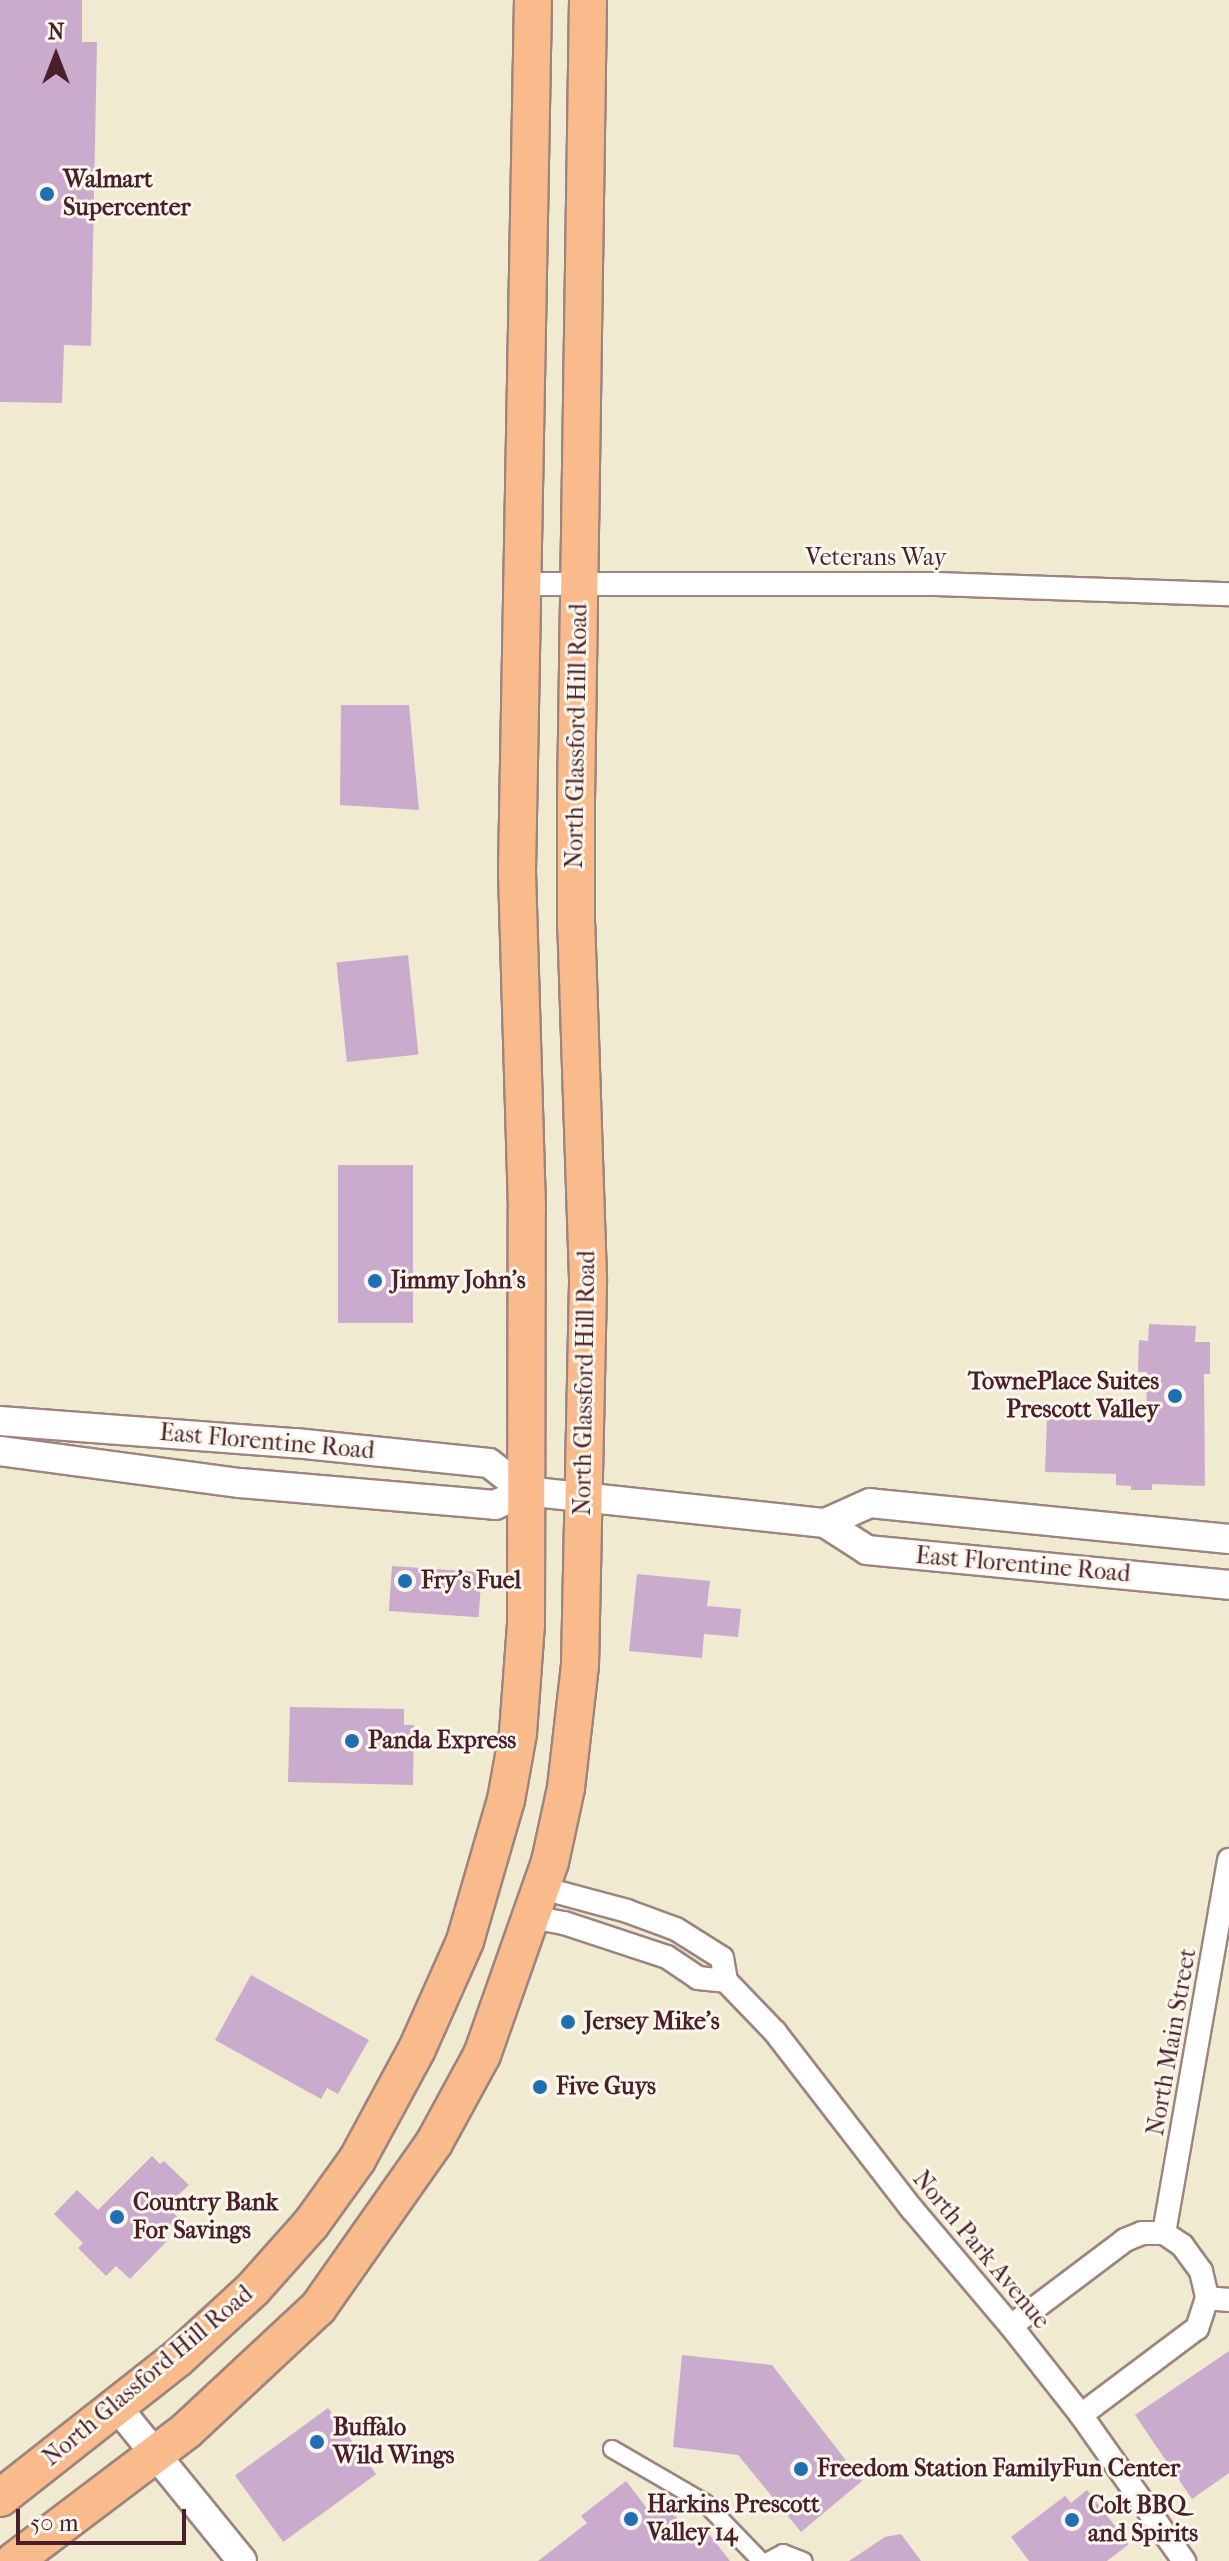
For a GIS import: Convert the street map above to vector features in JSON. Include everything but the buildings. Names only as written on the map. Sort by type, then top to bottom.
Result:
[{"type":"main road","name":"North Glassford Hill Road","points":[[0,2498],[117,2407],[253,2289],[311,2224],[357,2160],[417,2049],[453,1968],[487,1871],[518,1733],[526,1624],[527,1209],[517,882],[533,0]]},
{"type":"main road","name":"North Glassford Hill Road","points":[[14,2561],[229,2394],[318,2308],[376,2228],[434,2143],[482,2055],[537,1903],[566,1788],[580,1666],[588,1279],[576,925],[588,0]]},
{"type":"street","name":"Veterans Way","points":[[522,584],[951,584],[1229,594]]},
{"type":"street","name":"East Florentine Road","points":[[0,1421],[295,1443],[489,1463],[525,1491]]},
{"type":"street","name":"East Florentine Road","points":[[0,1451],[240,1483],[495,1505],[525,1491],[825,1523],[867,1550],[1229,1585]]},
{"type":"street","name":"East Florentine Road","points":[[825,1523],[870,1503],[1229,1539]]},
{"type":"street","name":"North Main Street","points":[[1164,2233],[1229,1860]]},
{"type":"street","name":"North Park Avenue","points":[[537,1903],[564,1923],[667,1957],[698,1978],[726,1981],[775,2032],[912,2209],[1011,2326],[1081,2415],[1184,2561]]},
{"type":"street","points":[[1011,2326],[1125,2240],[1142,2233],[1164,2233],[1182,2245],[1218,2299],[1197,2328],[1081,2415]]},
{"type":"street","points":[[117,2407],[242,2561]]},
{"type":"street","points":[[612,2449],[705,2503],[761,2561]]},
{"type":"street","points":[[768,2561],[783,2553],[804,2561]]},
{"type":"place","name":"Walmart Supercenter","points":[[47,194]]},
{"type":"place","name":"Jimmy John's","points":[[375,1281]]},
{"type":"place","name":"TownePlace Suites Prescott Valley","points":[[1175,1396]]},
{"type":"place","name":"Fry's Fuel","points":[[405,1581]]},
{"type":"place","name":"Panda Express","points":[[352,1741]]},
{"type":"place","name":"Jersey Mike's","points":[[568,2022]]},
{"type":"place","name":"Five Guys","points":[[540,2087]]},
{"type":"place","name":"Country Bank For Savings","points":[[117,2217]]},
{"type":"place","name":"Buffalo Wild Wings","points":[[317,2442]]},
{"type":"place","name":"Freedom Station FamilyFun Center","points":[[801,2469]]},
{"type":"place","name":"Harkins Prescott Valley 14","points":[[631,2519]]},
{"type":"place","name":"Colt BBQ and Spirits","points":[[1072,2520]]}]
